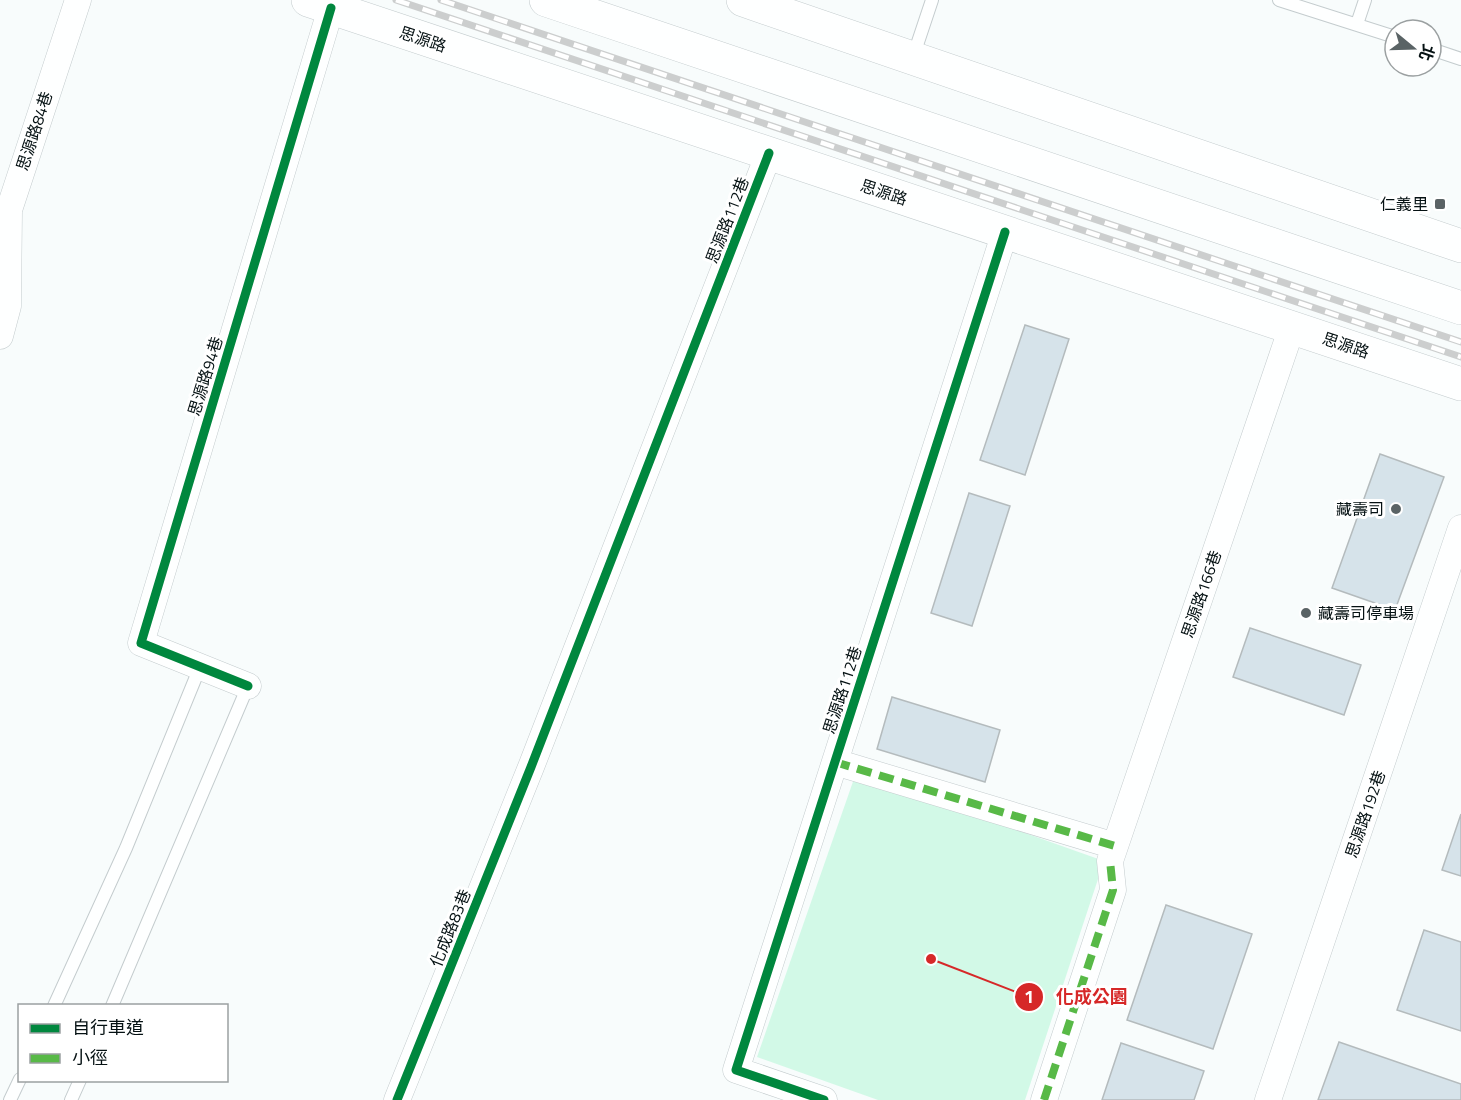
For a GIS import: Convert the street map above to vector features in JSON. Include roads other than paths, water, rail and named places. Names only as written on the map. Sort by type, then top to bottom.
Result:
[{"type":"main road","points":[[546,0],[1461,308]]},
{"type":"main road","points":[[743,0],[1461,246]]},
{"type":"main road","name":"思源路","points":[[324,3],[1461,384]]},
{"type":"street","name":"思源路84巷","points":[[0,336],[8,306],[11,164],[78,0]]},
{"type":"street","name":"思源路94巷","points":[[248,686],[141,643],[324,3]]},
{"type":"street","name":"思源路112巷","points":[[531,767],[769,153]]},
{"type":"street","name":"思源路112巷","points":[[824,1100],[766,1091],[736,1070],[1005,232]]},
{"type":"street","name":"思源路166巷","points":[[1113,854],[1292,327]]},
{"type":"street","name":"思源路192巷","points":[[1268,1100],[1461,528]]},
{"type":"street","points":[[835,762],[1113,854],[1113,890],[1044,1100]]},
{"type":"street","name":"化成路83巷","points":[[396,1100],[531,767]]},
{"type":"lane","points":[[913,58],[932,0]]},
{"type":"lane","points":[[1279,0],[1383,33]]},
{"type":"lane","points":[[1357,24],[1365,0]]},
{"type":"lane","points":[[1443,53],[1461,59]]},
{"type":"lane","points":[[54,1004],[126,848],[200,667]]},
{"type":"lane","points":[[112,1004],[248,686]]},
{"type":"lane","points":[[10,1100],[19,1082]]},
{"type":"lane","points":[[71,1100],[79,1082]]},
{"type":"railway","points":[[396,0],[1461,357]]},
{"type":"railway","points":[[441,0],[1461,342]]},
{"type":"place","name":"仁義里","points":[[1440,204]]},
{"type":"place","name":"藏壽司","points":[[1396,509]]},
{"type":"place","name":"藏壽司停車場","points":[[1306,613]]},
{"type":"place","name":"化成公園","points":[[931,959]]}]
